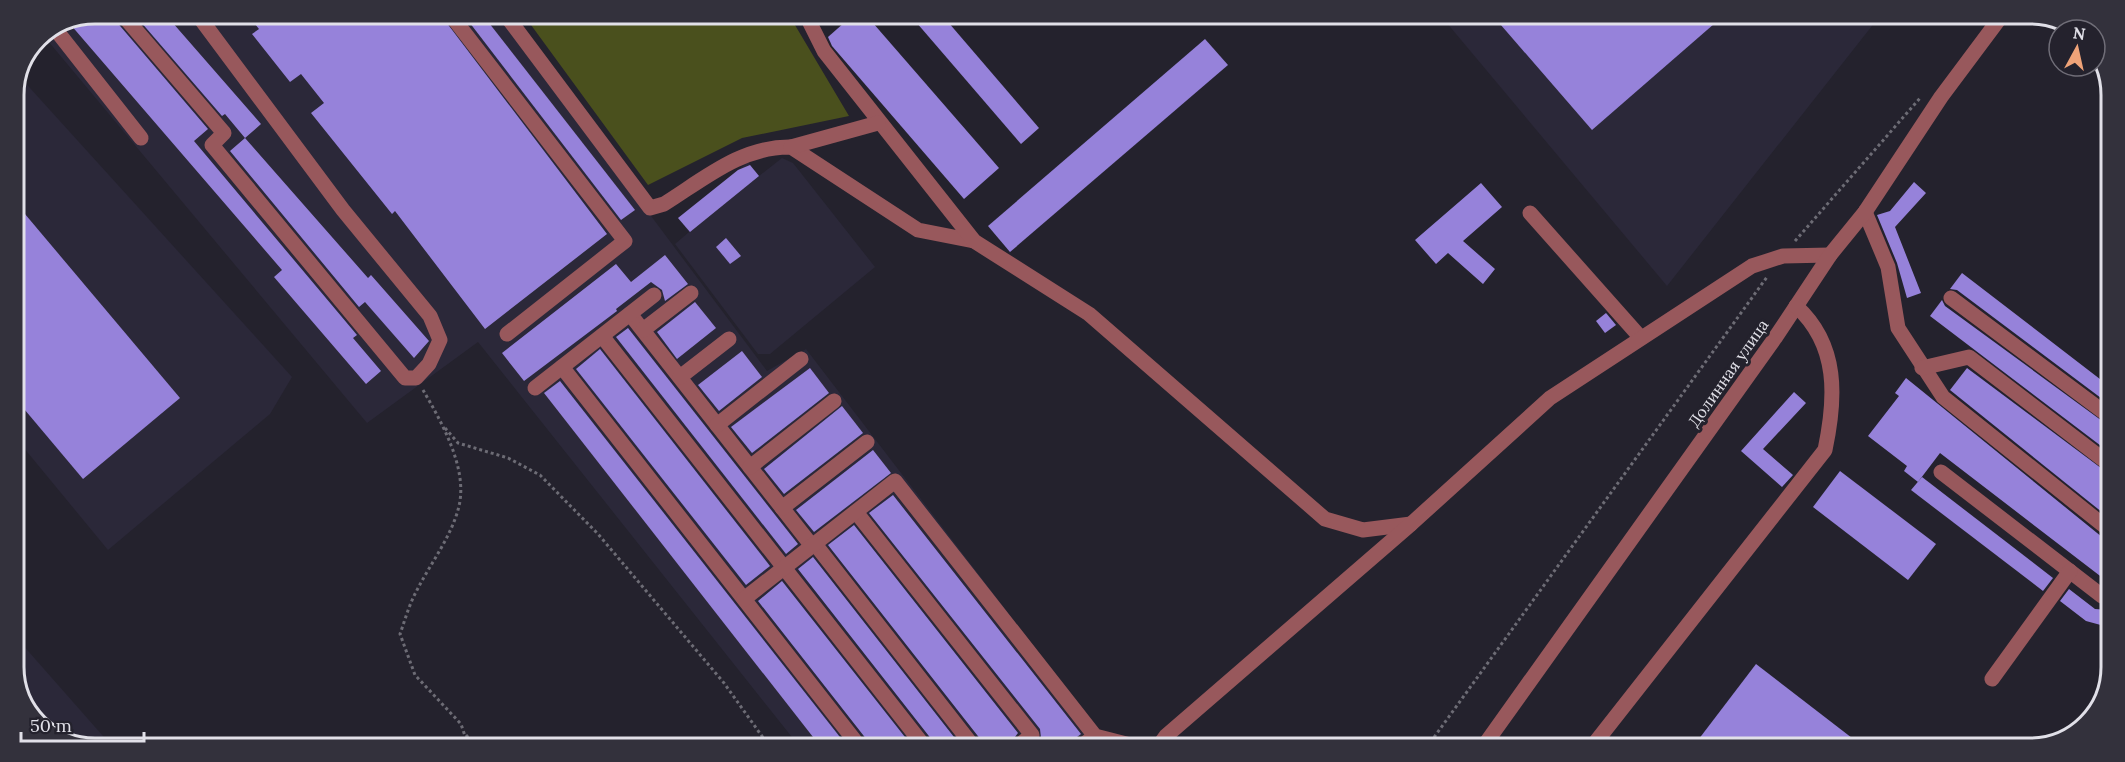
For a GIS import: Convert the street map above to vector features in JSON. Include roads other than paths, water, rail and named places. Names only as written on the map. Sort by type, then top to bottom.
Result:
[{"type":"street","points":[[131,24],[224,133],[212,145],[405,378],[416,378],[429,364],[440,340],[429,316],[343,210],[204,24]]},
{"type":"street","points":[[458,24],[625,241],[507,334]]},
{"type":"street","points":[[512,24],[650,208],[664,204],[743,155],[769,147],[791,147],[878,123]]},
{"type":"street","points":[[810,24],[824,51],[878,123],[974,241],[1089,314],[1325,519],[1363,530],[1411,525]]},
{"type":"street","name":"Долинная улица","points":[[1489,738],[1830,255],[1864,212],[1941,97],[1996,24]]},
{"type":"street","points":[[59,34],[141,138]]},
{"type":"street","points":[[791,147],[918,231],[974,241]]},
{"type":"street","points":[[1864,212],[1888,267],[1898,328],[1943,397],[2101,523]]},
{"type":"street","points":[[1530,213],[1641,338]]},
{"type":"street","points":[[1165,738],[1411,525],[1550,398],[1752,267],[1783,256],[1830,255]]},
{"type":"street","points":[[643,330],[691,293]]},
{"type":"street","points":[[535,388],[654,295]]},
{"type":"street","points":[[1951,298],[2101,410]]},
{"type":"street","points":[[1599,738],[1825,450],[1833,412],[1832,376],[1822,342],[1810,319],[1796,306]]},
{"type":"street","points":[[630,314],[782,508],[968,738]]},
{"type":"street","points":[[602,336],[918,738]]},
{"type":"street","points":[[680,377],[729,339]]},
{"type":"street","points":[[1922,368],[1969,357],[2101,458]]},
{"type":"street","points":[[717,425],[801,359]]},
{"type":"street","points":[[562,367],[853,738]]},
{"type":"street","points":[[750,467],[834,401]]},
{"type":"street","points":[[782,508],[867,442]]},
{"type":"street","points":[[1941,471],[2101,595]]},
{"type":"street","points":[[744,599],[896,481],[1095,736],[1103,738]]},
{"type":"street","points":[[856,512],[1032,735],[1028,738]]},
{"type":"street","points":[[1992,679],[2070,571]]}]
